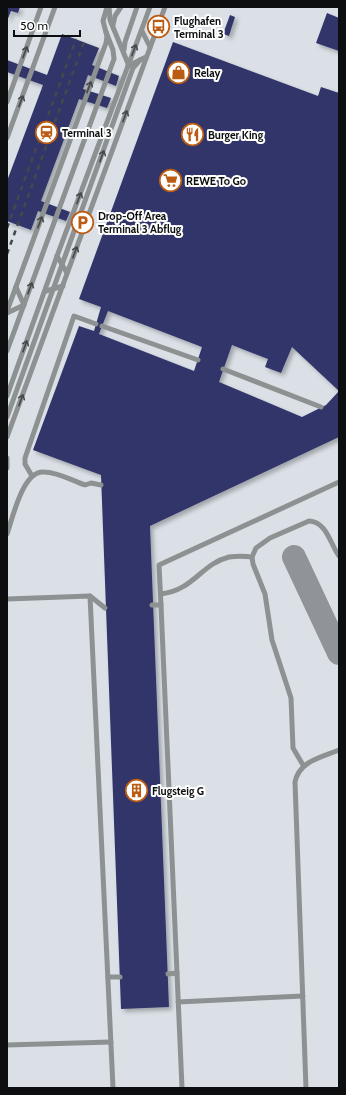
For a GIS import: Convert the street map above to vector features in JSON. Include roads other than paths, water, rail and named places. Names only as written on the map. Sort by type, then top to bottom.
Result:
[{"type":"lane","points":[[7,102],[41,7]]},
{"type":"lane","points":[[7,138],[55,7]]},
{"type":"lane","points":[[108,7],[113,28],[130,68],[130,78]]},
{"type":"lane","points":[[7,351],[114,59],[113,50],[103,21],[108,7]]},
{"type":"lane","points":[[113,28],[113,21],[121,7]]},
{"type":"lane","points":[[124,53],[124,42],[137,7]]},
{"type":"lane","points":[[7,396],[46,291],[57,256],[150,7]]},
{"type":"lane","points":[[7,417],[130,78],[135,66],[144,55],[161,7]]},
{"type":"lane","points":[[7,437],[165,7]]},
{"type":"lane","points":[[142,31],[150,47]]},
{"type":"lane","points":[[7,312],[106,43],[106,32]]},
{"type":"lane","points":[[128,66],[146,57]]},
{"type":"lane","points":[[57,256],[67,273]]},
{"type":"lane","points":[[46,291],[63,286]]},
{"type":"lane","points":[[16,287],[24,305]]},
{"type":"lane","points":[[7,312],[24,305]]},
{"type":"lane","points":[[32,476],[25,464],[24,458],[74,316],[96,324]]},
{"type":"lane","points":[[102,326],[198,360]]},
{"type":"lane","points":[[223,369],[322,408]]},
{"type":"lane","points":[[7,458],[7,468]]},
{"type":"lane","points":[[7,534],[26,483],[32,476],[41,472],[46,472],[85,485],[91,483],[101,485]]},
{"type":"lane","points":[[182,1088],[159,565],[339,482]]},
{"type":"lane","points":[[304,766],[293,748],[291,698],[272,640],[267,599],[253,564],[252,556],[256,548],[270,538],[309,521],[315,521],[322,525],[339,556]]},
{"type":"lane","points":[[160,594],[182,589],[218,562],[229,558],[252,556]]},
{"type":"lane","points":[[7,599],[90,596],[105,608]]},
{"type":"lane","points":[[90,596],[113,1088]]},
{"type":"lane","points":[[152,606],[161,605]]},
{"type":"lane","points":[[306,1088],[295,782],[296,776],[304,766],[339,750]]},
{"type":"lane","points":[[168,974],[177,973]]},
{"type":"lane","points":[[108,977],[120,977]]},
{"type":"lane","points":[[178,1002],[303,996]]},
{"type":"lane","points":[[7,1045],[111,1042]]},
{"type":"railway","points":[[7,228],[76,39]]},
{"type":"railway","points":[[7,254],[84,42]]},
{"type":"place","name":"Flughafen Terminal 3","points":[[159,27]]},
{"type":"place","name":"Relay","points":[[179,73]]},
{"type":"place","name":"Terminal 3","points":[[47,133]]},
{"type":"place","name":"Burger King","points":[[193,135]]},
{"type":"place","name":"REWE To Go","points":[[171,181]]},
{"type":"place","name":"Drop-Off Area Terminal 3 Abflug","points":[[83,222]]},
{"type":"place","name":"Flugsteig G","points":[[136,791]]}]
